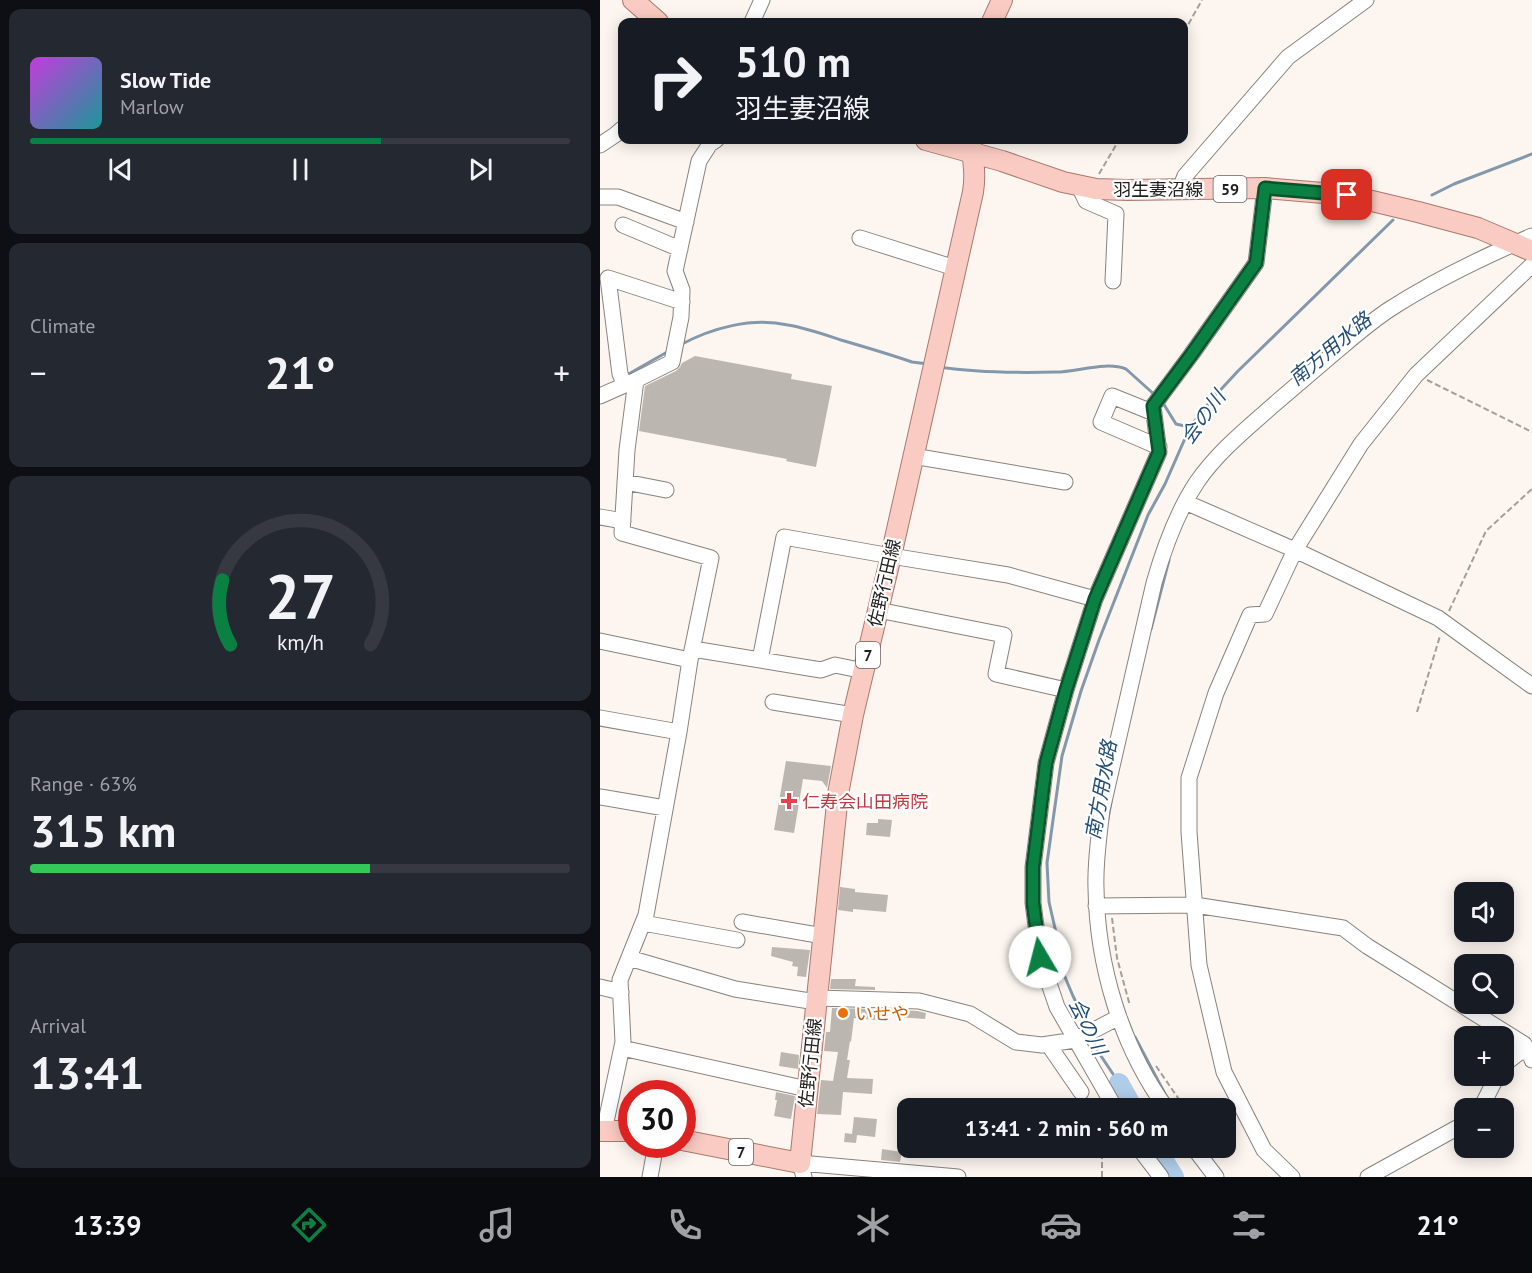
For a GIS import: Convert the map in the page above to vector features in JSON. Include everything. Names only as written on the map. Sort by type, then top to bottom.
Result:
[{"type":"main road","points":[[633,0],[653,18]]},
{"type":"main road","points":[[994,18],[1002,0]]},
{"type":"main road","name":"羽生妻沼線","points":[[956,144],[971,146],[1002,161],[1063,182],[1087,187],[1183,190],[1265,188],[1347,195],[1478,228],[1526,243]]},
{"type":"main road","name":"佐野行田線","points":[[802,1170],[807,1089],[838,794],[853,715],[973,192],[975,178],[971,146]]},
{"type":"main road","points":[[602,1131],[618,1131]]},
{"type":"main road","name":"7","points":[[696,1144],[802,1170]]},
{"type":"street","points":[[754,18],[762,0]]},
{"type":"street","points":[[1183,190],[1185,176],[1288,57],[1366,0]]},
{"type":"street","points":[[600,145],[618,132]]},
{"type":"street","points":[[600,396],[672,362],[682,302],[682,290],[675,271],[699,161],[710,144]]},
{"type":"street","points":[[1087,187],[1086,201],[1116,214],[1113,281]]},
{"type":"street","points":[[1109,1098],[1057,1007],[1040,957],[1033,903],[1033,867],[1046,763],[1095,599],[1159,452],[1153,406],[1256,263],[1265,188]]},
{"type":"street","points":[[600,197],[618,197],[686,222]]},
{"type":"street","points":[[623,225],[680,249]]},
{"type":"street","points":[[860,238],[955,268]]},
{"type":"street","points":[[1159,1098],[1136,1058],[1125,1015],[1108,980],[1101,946],[1104,906],[1096,885],[1102,810],[1154,583],[1161,558],[1185,502],[1209,466],[1226,448],[1349,340],[1388,310],[1432,284],[1526,243]]},
{"type":"street","points":[[1292,1177],[1264,1150],[1224,1072],[1199,965],[1190,832],[1189,778],[1216,693],[1250,615],[1265,614],[1295,550],[1361,444],[1416,375],[1532,265]]},
{"type":"street","points":[[631,382],[620,374],[608,278],[682,302]]},
{"type":"street","points":[[602,1131],[623,1042],[621,980],[646,915],[711,558],[622,533],[631,382]]},
{"type":"street","points":[[1154,413],[1112,396],[1101,422],[1159,447]]},
{"type":"street","points":[[913,456],[1065,482]]},
{"type":"street","points":[[625,482],[666,490]]},
{"type":"street","points":[[1185,502],[1295,550],[1428,613],[1444,622],[1532,687]]},
{"type":"street","points":[[600,518],[622,521]]},
{"type":"street","points":[[760,660],[784,537],[1008,574],[1095,599]]},
{"type":"street","points":[[878,610],[1005,635],[996,674],[1066,690]]},
{"type":"street","points":[[600,641],[692,655],[760,660],[821,669],[835,665],[864,671]]},
{"type":"street","points":[[773,702],[853,715]]},
{"type":"street","points":[[600,718],[680,732]]},
{"type":"street","points":[[600,797],[665,808]]},
{"type":"street","points":[[1104,906],[1195,905],[1343,928],[1367,946],[1524,1044],[1531,1055]]},
{"type":"street","points":[[643,922],[738,940]]},
{"type":"street","points":[[742,922],[823,936]]},
{"type":"street","points":[[629,958],[735,988],[816,1000],[919,1001],[970,1014],[1016,1041],[1042,1045],[1075,1040],[1125,1015]]},
{"type":"street","points":[[600,987],[621,993]]},
{"type":"street","points":[[1048,1044],[1081,1092]]},
{"type":"street","points":[[622,1048],[807,1089]]},
{"type":"street","points":[[1514,1057],[1520,1052],[1531,1055]]},
{"type":"street","points":[[1368,1177],[1454,1130]]},
{"type":"street","points":[[650,1177],[653,1158]]},
{"type":"street","points":[[1147,1158],[1161,1177]]},
{"type":"street","points":[[1202,1158],[1216,1177]]},
{"type":"street","points":[[802,1170],[900,1172],[958,1177]]},
{"type":"path","points":[[1188,25],[1202,0]]},
{"type":"path","points":[[1087,187],[1098,176],[1117,144]]},
{"type":"path","points":[[1416,375],[1532,432]]},
{"type":"path","points":[[1416,712],[1444,622],[1486,531],[1532,489]]},
{"type":"path","points":[[1104,906],[1118,958],[1125,1015]]},
{"type":"path","points":[[1151,1059],[1178,1098]]},
{"type":"path","points":[[1102,1158],[1102,1177]]},
{"type":"building","points":[[695,356],[792,374],[791,379],[832,386],[816,467],[786,461],[787,459],[639,431],[645,386],[676,371],[682,363]]},
{"type":"building","points":[[786,761],[831,766],[827,788],[822,781],[803,779],[794,833],[774,830]]},
{"type":"building","points":[[878,819],[892,820],[890,837],[866,835],[867,823],[878,823]]},
{"type":"building","points":[[840,887],[855,889],[855,892],[888,895],[886,912],[838,910]]},
{"type":"building","points":[[772,947],[810,950],[806,977],[797,976],[798,967],[792,966],[793,962],[771,956]]},
{"type":"building","points":[[831,979],[856,979],[855,986],[875,987],[875,990],[830,989]]},
{"type":"building","points":[[832,1008],[876,1009],[875,1020],[854,1018],[847,1060],[850,1060],[847,1078],[873,1079],[872,1094],[843,1092],[841,1115],[817,1114],[821,1080],[833,1081],[838,1052],[824,1051],[826,1032],[830,1032]]},
{"type":"building","points":[[898,1010],[926,1013],[925,1019],[898,1017]]},
{"type":"building","points":[[781,1052],[799,1055],[798,1069],[779,1066]]},
{"type":"building","points":[[776,1092],[795,1096],[791,1119],[774,1116]]},
{"type":"building","points":[[854,1117],[877,1119],[875,1137],[857,1135],[856,1143],[844,1142],[845,1133],[852,1134]]},
{"type":"building","points":[[882,1149],[897,1151],[897,1158],[901,1158],[900,1162],[881,1160]]},
{"type":"waterway","name":"会の川","points":[[1432,195],[1454,184],[1532,154]]},
{"type":"waterway","name":"会の川","points":[[1088,1027],[1062,970],[1049,902],[1047,863],[1062,756],[1099,640],[1148,515],[1165,484],[1190,427],[1238,371],[1393,220]]},
{"type":"waterway","points":[[680,345],[718,329],[746,323],[774,323],[808,329],[912,362],[928,364]]},
{"type":"waterway","points":[[625,376],[669,351]]},
{"type":"waterway","points":[[940,367],[1027,372],[1064,372],[1101,366],[1118,367],[1126,369],[1156,396]]},
{"type":"waterway","points":[[1163,403],[1176,424],[1189,427]]},
{"type":"waterway","name":"南方用水路","points":[[1151,629],[1169,560]]},
{"type":"waterway","name":"南方用水路","points":[[1108,819],[1111,802]]},
{"type":"waterway","name":"会の川","points":[[1092,1035],[1097,1050],[1119,1083]]},
{"type":"waterway","name":"南方用水路","points":[[1135,1037],[1164,1092]]},
{"type":"waterway","name":"会の川","points":[[1119,1083],[1127,1098]]},
{"type":"waterway","name":"会の川","points":[[1162,1158],[1174,1177]]},
{"type":"place","name":"仁寿会山田病院","points":[[789,801]]},
{"type":"place","name":"いせや","points":[[843,1013]]},
{"type":"route","points":[[1040,957],[1033,903],[1033,867],[1046,763],[1095,599],[1159,452],[1153,406],[1256,263],[1265,188],[1347,195]]}]
